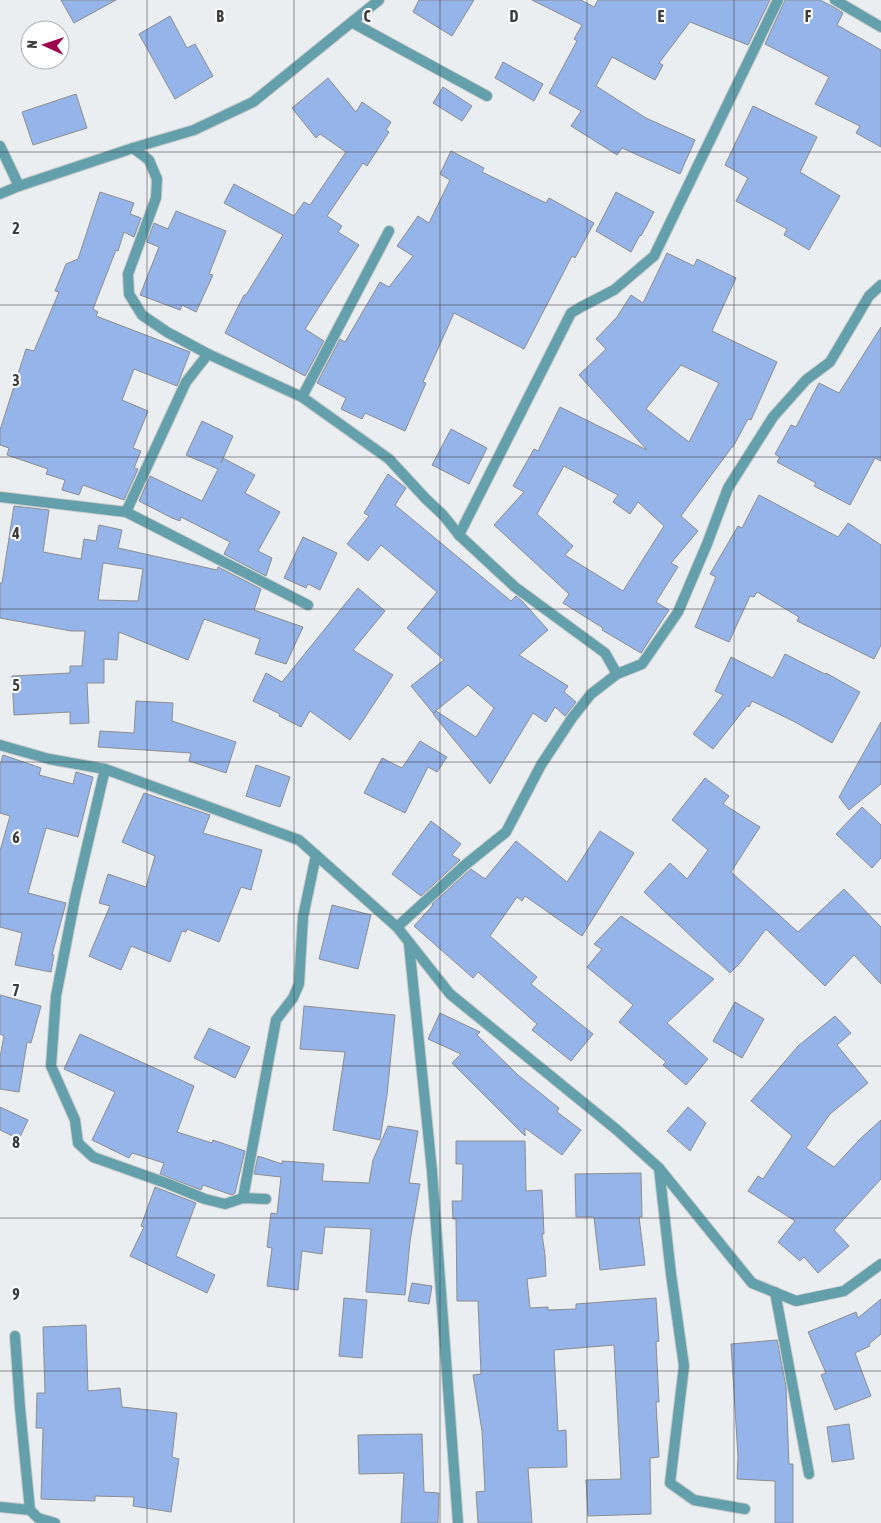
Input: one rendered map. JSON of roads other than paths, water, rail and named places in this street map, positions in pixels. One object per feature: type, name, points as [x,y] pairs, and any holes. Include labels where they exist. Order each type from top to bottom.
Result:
[{"type":"street","points":[[0,194],[133,148],[194,130],[253,102],[379,0]]},
{"type":"street","points":[[459,535],[571,313],[614,290],[654,256],[778,0]]},
{"type":"street","points":[[835,0],[881,27]]},
{"type":"street","points":[[353,22],[487,96]]},
{"type":"street","points":[[0,146],[19,186]]},
{"type":"street","points":[[133,148],[149,160],[157,179],[156,198],[128,274],[129,294],[142,315],[167,332],[208,354],[302,397],[389,459],[443,515],[459,535],[515,587],[604,653],[617,674]]},
{"type":"street","points":[[302,397],[389,231]]},
{"type":"street","points":[[397,927],[465,865],[506,832],[541,765],[572,718],[591,694],[617,674],[642,664],[678,612],[728,488],[774,417],[806,380],[830,362],[869,296],[881,284]]},
{"type":"street","points":[[126,512],[186,382],[208,354]]},
{"type":"street","points":[[0,497],[126,512],[308,604]]},
{"type":"street","points":[[0,745],[48,759],[105,769],[299,840],[397,927],[450,994],[609,1124],[659,1168],[752,1283],[796,1301],[844,1290],[881,1264]]},
{"type":"street","points":[[105,769],[75,898],[56,996],[51,1066],[75,1120],[78,1143],[93,1157],[205,1199],[226,1204],[243,1198],[266,1199]]},
{"type":"street","points":[[243,1198],[276,1020],[293,998],[299,984],[303,916],[316,855]]},
{"type":"street","points":[[409,943],[433,1181],[458,1523]]},
{"type":"street","points":[[659,1168],[684,1366],[670,1483],[694,1500],[745,1509]]},
{"type":"street","points":[[774,1292],[809,1474]]},
{"type":"street","points":[[15,1336],[30,1510]]},
{"type":"street","points":[[0,1507],[30,1510],[38,1518],[55,1523]]}]
